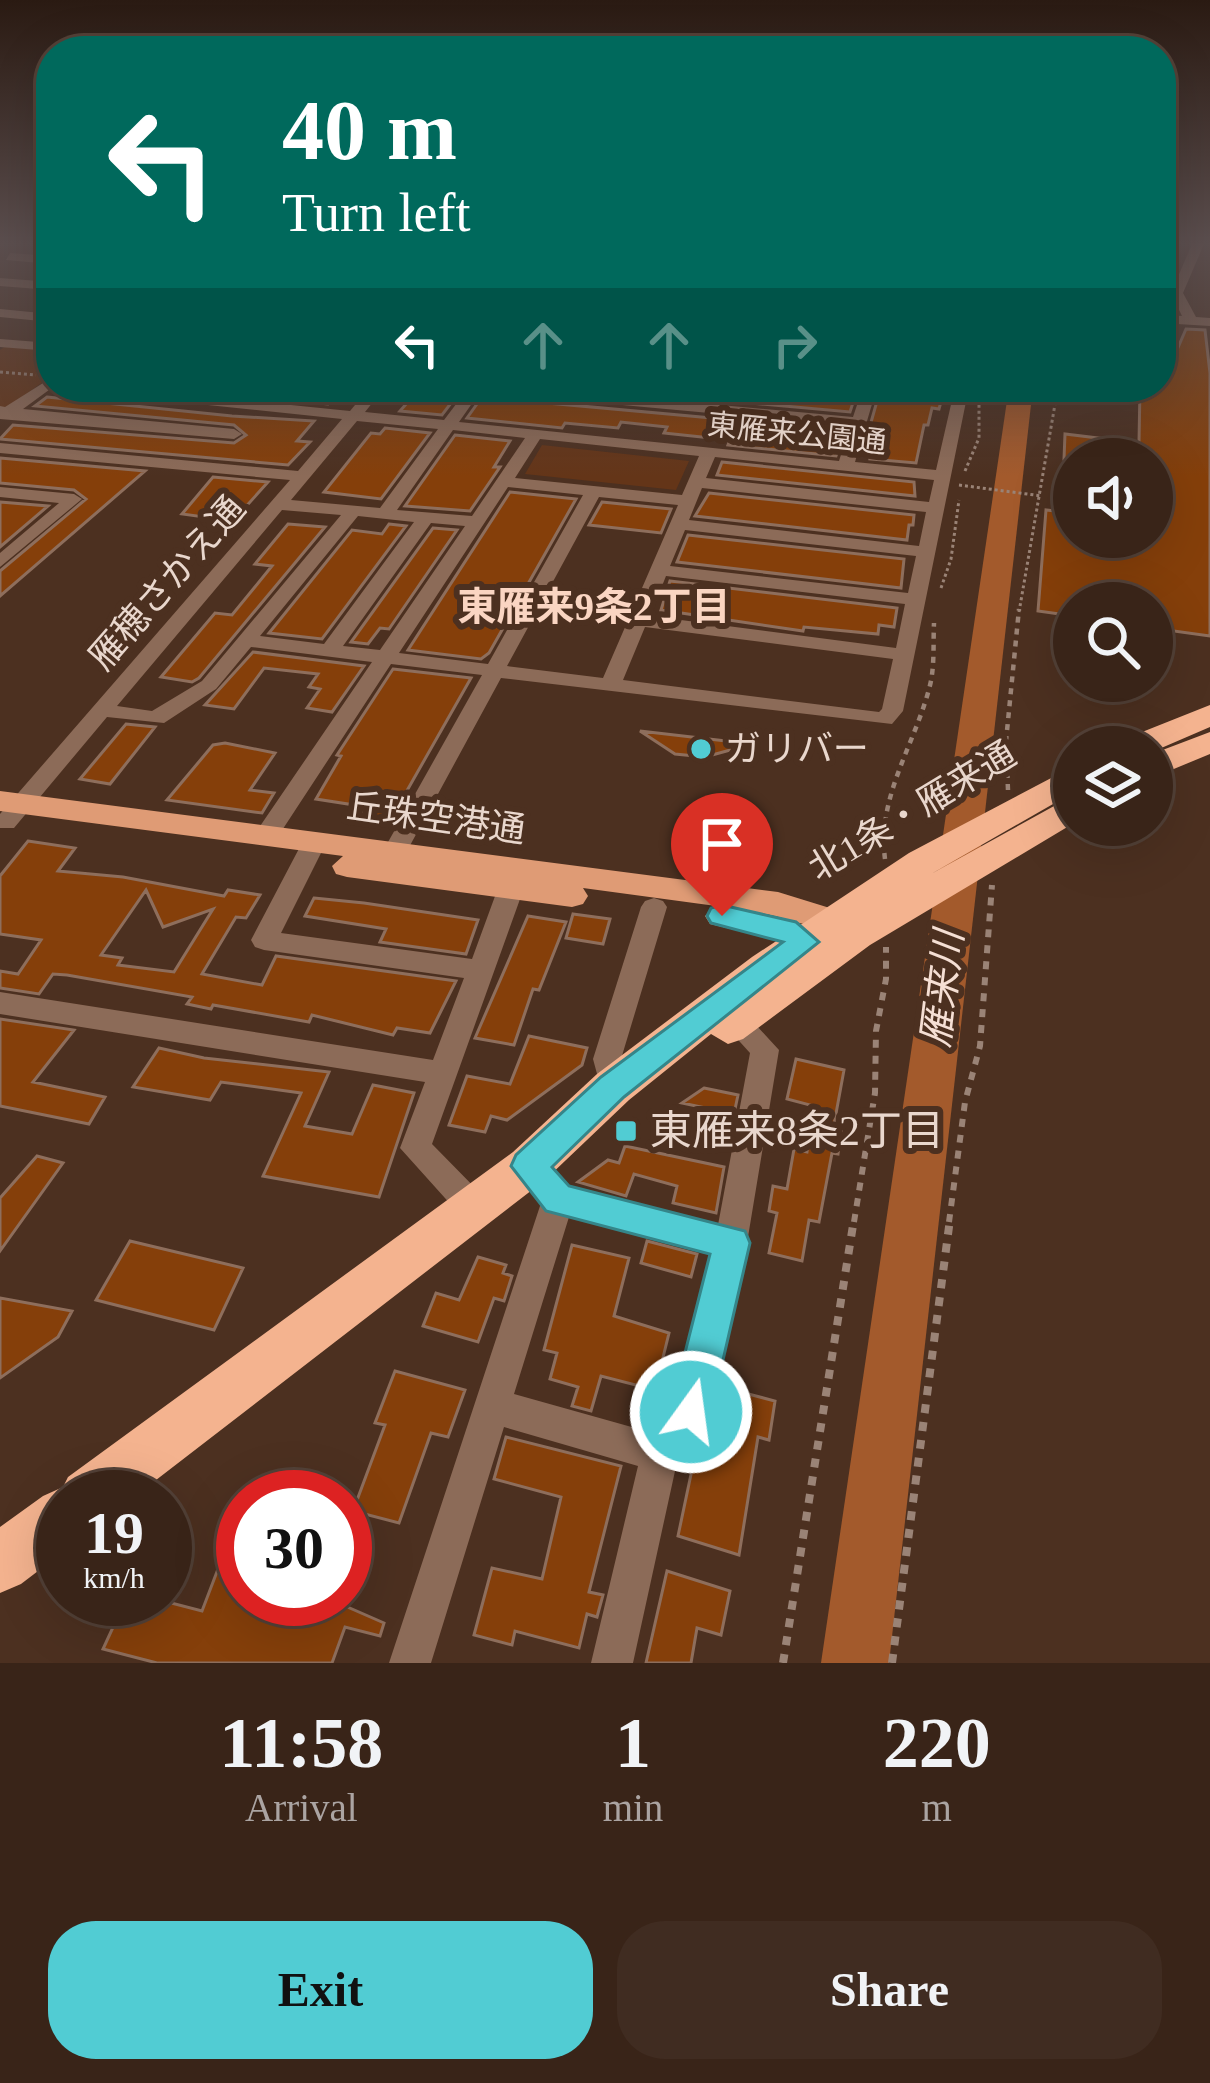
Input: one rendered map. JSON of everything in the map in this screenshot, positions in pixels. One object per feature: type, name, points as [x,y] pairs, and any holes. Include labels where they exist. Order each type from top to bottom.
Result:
[{"type":"highway","points":[[1173,731],[1210,715]]},
{"type":"highway","points":[[1173,758],[1210,742]]},
{"type":"highway","name":"北1条・雁来通","points":[[994,838],[1053,793]]},
{"type":"highway","name":"北1条・雁来通","points":[[124,1470],[473,1207],[543,1183],[592,1130],[841,940],[912,879],[1053,815]]},
{"type":"highway","name":"北1条・雁来通","points":[[543,1183],[613,1087],[841,940]]},
{"type":"highway","points":[[0,1564],[36,1537]]},
{"type":"main road","name":"丘珠空港通","points":[[7,812],[266,835],[310,851],[395,851],[655,907],[755,920],[841,940]]},
{"type":"main road","name":"丘珠空港通","points":[[7,812],[512,878],[778,904],[841,940]]},
{"type":"street","points":[[2,344],[36,346]]},
{"type":"street","points":[[3,413],[36,389]]},
{"type":"street","name":"東雁来公園通","points":[[222,402],[943,476]]},
{"type":"street","points":[[202,467],[266,402]]},
{"type":"street","name":"雁穂さかえ通","points":[[7,812],[365,402]]},
{"type":"street","points":[[385,514],[465,402]]},
{"type":"street","points":[[638,402],[857,422]]},
{"type":"street","points":[[846,464],[864,402]]},
{"type":"street","points":[[246,640],[884,718],[892,711],[959,402]]},
{"type":"street","points":[[639,445],[660,404]]},
{"type":"street","points":[[3,413],[234,434]]},
{"type":"street","points":[[266,835],[536,434]]},
{"type":"street","points":[[0,448],[302,476]]},
{"type":"street","points":[[611,684],[709,452]]},
{"type":"street","points":[[504,482],[688,501]]},
{"type":"street","points":[[696,482],[936,508]]},
{"type":"street","points":[[395,851],[594,491]]},
{"type":"street","points":[[0,492],[74,499],[0,562]]},
{"type":"street","points":[[278,504],[476,522]]},
{"type":"street","points":[[100,710],[156,718],[209,685],[353,511]]},
{"type":"street","points":[[330,650],[426,518]]},
{"type":"street","points":[[678,524],[927,552]]},
{"type":"street","points":[[658,570],[916,600]]},
{"type":"street","points":[[637,620],[905,655]]},
{"type":"street","points":[[310,851],[264,940],[480,970]]},
{"type":"street","points":[[473,1207],[415,1148],[512,878]]},
{"type":"street","points":[[613,1087],[607,1059],[655,907]]},
{"type":"street","points":[[0,1003],[442,1073]]},
{"type":"street","points":[[612,1663],[660,1454],[691,1412],[731,1243],[765,1050],[735,1021]]},
{"type":"street","points":[[410,1663],[490,1405],[543,1183],[731,1243]]},
{"type":"street","points":[[490,1405],[660,1454]]},
{"type":"path","points":[[1,373],[36,380]]},
{"type":"path","points":[[939,593],[951,559],[963,475],[982,427],[981,402]]},
{"type":"path","points":[[892,1663],[958,1145],[980,1046],[994,838],[1020,602],[1056,402]]},
{"type":"path","points":[[973,487],[1042,496]]},
{"type":"path","points":[[912,879],[886,863],[883,836],[907,731],[918,721],[930,687],[935,611]]},
{"type":"path","points":[[783,1663],[879,1088],[876,1027],[888,971],[841,940]]},
{"type":"shaded area","points":[[6,346],[36,349],[36,387],[7,408],[0,407],[0,350]]},
{"type":"shaded area","points":[[542,445],[689,461],[676,490],[525,474]]},
{"type":"building","points":[[1186,329],[1205,330],[1210,373],[1210,636],[1173,631],[1173,582],[1053,582],[1053,613],[1038,611],[1046,510],[1053,511],[1053,558],[1173,558],[1173,438],[1139,438],[1140,402],[1176,402],[1176,352]]},
{"type":"building","points":[[40,402],[96,402],[314,421],[297,441],[310,442],[288,465],[0,439],[13,425],[234,443],[246,435],[234,425],[35,406]]},
{"type":"building","points":[[408,402],[452,402],[442,415],[400,411]]},
{"type":"building","points":[[478,402],[537,402],[844,430],[836,456],[728,445],[730,440],[664,433],[667,427],[621,422],[618,428],[565,423],[562,428],[467,418]]},
{"type":"building","points":[[740,402],[853,402],[850,412]]},
{"type":"building","points":[[877,402],[941,402],[939,409],[932,408],[928,425],[924,425],[916,463],[870,459],[872,448],[864,447]]},
{"type":"building","points":[[385,428],[430,433],[381,499],[324,492],[371,433],[380,434]]},
{"type":"building","points":[[455,435],[510,441],[494,467],[500,467],[470,511],[405,506]]},
{"type":"building","points":[[0,458],[145,471],[0,596],[0,571],[86,499],[74,490],[0,483]]},
{"type":"building","points":[[722,462],[914,482],[915,496],[717,475]]},
{"type":"building","points":[[213,477],[268,482],[233,521],[182,514]]},
{"type":"building","points":[[510,492],[576,499],[489,653],[481,659],[408,650]]},
{"type":"building","points":[[709,493],[914,515],[913,525],[909,525],[907,540],[695,516]]},
{"type":"building","points":[[0,502],[48,506],[0,547]]},
{"type":"building","points":[[602,502],[671,509],[661,533],[589,525]]},
{"type":"building","points":[[288,524],[325,527],[199,678],[192,682],[161,677],[215,613],[232,615],[272,566],[255,564]]},
{"type":"building","points":[[389,524],[406,526],[322,639],[269,633],[352,530],[382,534]]},
{"type":"building","points":[[433,528],[457,530],[389,629],[380,628],[368,644],[351,642]]},
{"type":"building","points":[[688,535],[904,559],[901,588],[677,562]]},
{"type":"building","points":[[670,581],[897,608],[894,627],[879,625],[878,634],[804,627],[803,631],[661,610]]},
{"type":"building","points":[[253,652],[364,666],[332,712],[307,708],[320,689],[309,687],[318,674],[264,668],[234,709],[205,705]]},
{"type":"building","points":[[393,669],[471,678],[388,824],[360,819],[367,807],[316,799],[341,756],[337,755]]},
{"type":"building","points":[[126,724],[155,727],[110,784],[80,779]]},
{"type":"building","name":"ガリバー","points":[[640,731],[752,744],[705,757],[675,754]]},
{"type":"building","points":[[213,745],[275,753],[250,790],[274,793],[262,813],[167,800]]},
{"type":"building","points":[[28,841],[75,848],[58,871],[123,877],[224,896],[228,890],[260,895],[246,918],[236,917],[202,974],[262,985],[276,956],[456,981],[430,1033],[397,1028],[393,1035],[312,1015],[309,1022],[213,1005],[211,1009],[187,1004],[192,997],[67,975],[53,974],[39,994],[0,988],[0,971],[18,974],[41,940],[0,934],[0,876]],"holes":[[[146,890],[163,927],[213,909],[174,972],[118,965],[122,958],[101,955]]]},
{"type":"building","points":[[314,898],[478,920],[466,954],[380,942],[386,929],[305,916]]},
{"type":"building","points":[[573,914],[610,919],[603,944],[566,938]]},
{"type":"building","points":[[528,916],[566,922],[539,990],[533,989],[514,1045],[475,1038]]},
{"type":"building","points":[[0,1019],[74,1030],[33,1082],[105,1097],[89,1124],[0,1106]]},
{"type":"building","points":[[529,1036],[587,1048],[582,1065],[507,1120],[491,1116],[485,1132],[449,1125],[467,1076],[510,1084]]},
{"type":"building","points":[[159,1048],[204,1058],[329,1072],[305,1126],[352,1134],[373,1085],[414,1093],[379,1197],[263,1176],[301,1093],[221,1082],[210,1100],[133,1087]]},
{"type":"building","points":[[796,1059],[844,1070],[833,1130],[841,1131],[838,1154],[832,1153],[819,1222],[809,1220],[802,1261],[769,1253],[777,1213],[769,1211],[773,1186],[787,1189],[794,1149],[807,1152],[814,1106],[787,1099]]},
{"type":"building","points":[[704,1088],[738,1095],[734,1114],[682,1103]]},
{"type":"building","points":[[625,1146],[724,1167],[716,1213],[673,1203],[677,1186],[634,1174],[626,1196],[578,1182],[608,1160],[619,1163]]},
{"type":"building","points":[[37,1156],[63,1163],[0,1251],[0,1198]]},
{"type":"building","points":[[130,1241],[243,1268],[214,1330],[96,1300]]},
{"type":"building","points":[[647,1241],[697,1254],[691,1277],[641,1263]]},
{"type":"building","points":[[572,1245],[629,1258],[614,1316],[669,1333],[655,1390],[601,1376],[591,1411],[572,1406],[578,1387],[550,1379],[557,1353],[544,1350]]},
{"type":"building","points":[[478,1257],[506,1265],[503,1273],[512,1276],[504,1301],[494,1298],[478,1342],[423,1326],[436,1293],[459,1300]]},
{"type":"building","points":[[0,1298],[72,1311],[58,1337],[0,1378]]},
{"type":"building","points":[[395,1371],[465,1390],[448,1437],[431,1433],[399,1523],[372,1516],[372,1470],[368,1470],[385,1425],[375,1423]]},
{"type":"building","points":[[737,1391],[775,1401],[769,1440],[758,1437],[739,1555],[678,1536],[697,1446],[707,1449],[718,1394],[736,1398]]},
{"type":"building","points":[[506,1437],[621,1466],[589,1592],[603,1595],[597,1617],[587,1614],[579,1648],[515,1631],[512,1645],[474,1635],[492,1568],[542,1579],[561,1497],[494,1479]]},
{"type":"building","points":[[667,1571],[730,1591],[721,1635],[697,1628],[691,1663],[646,1663]]},
{"type":"building","points":[[216,1574],[216,1626],[372,1626],[372,1618],[384,1623],[380,1636],[345,1627],[332,1663],[157,1663],[103,1649],[114,1626],[192,1626],[192,1608],[202,1611]]},
{"type":"waterway","name":"雁来川","points":[[855,1663],[1019,402]]},
{"type":"place","name":"ガリバー","points":[[701,749]]},
{"type":"place","name":"東雁来8条2丁目","points":[[626,1131]]},
{"type":"district","name":"東雁来9条2丁目","points":[[594,606]]},
{"type":"route","points":[[691,1412],[731,1243],[558,1200],[529,1166],[613,1087],[804,942],[786,929],[722,916]]}]
